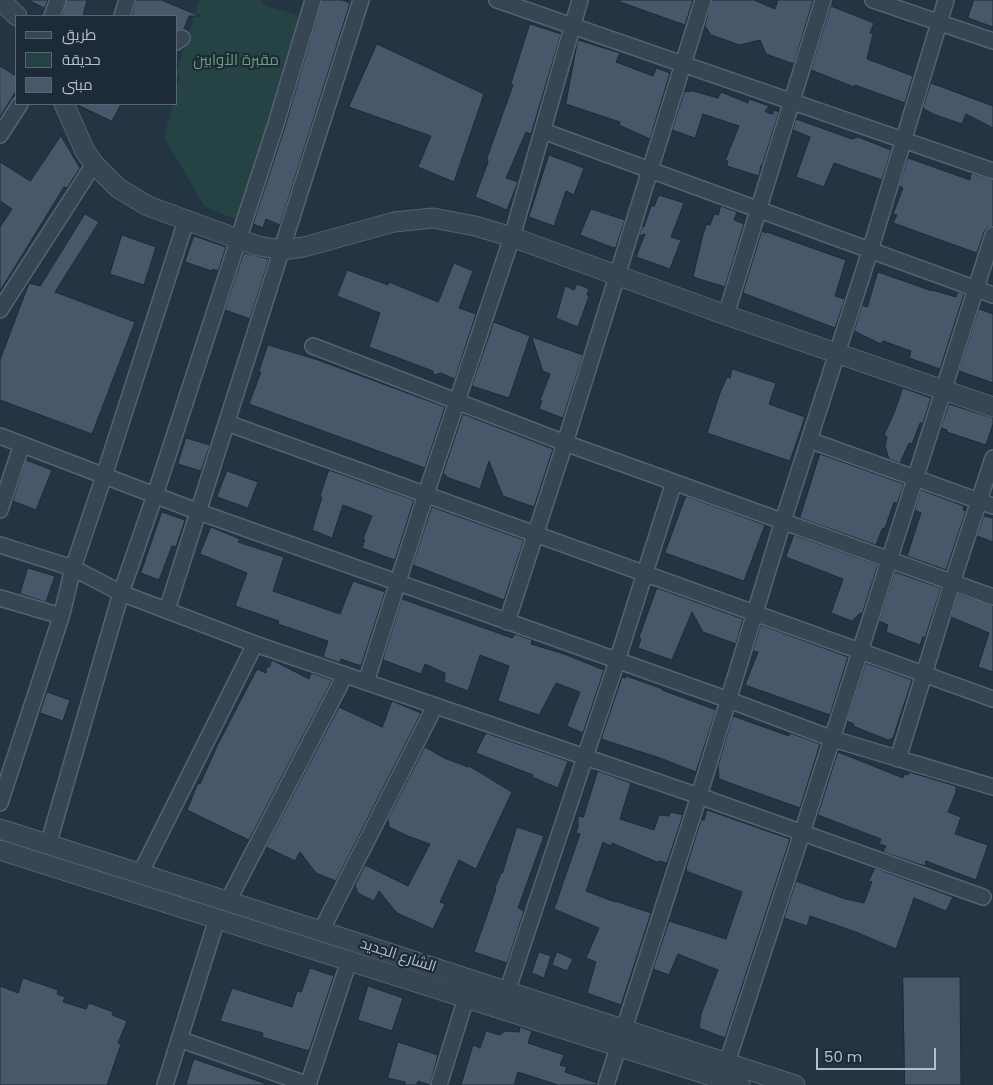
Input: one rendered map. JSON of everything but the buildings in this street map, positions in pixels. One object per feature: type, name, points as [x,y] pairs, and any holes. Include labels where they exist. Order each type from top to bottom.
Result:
[{"type":"street","points":[[0,0],[16,15]]},
{"type":"street","points":[[52,15],[58,0]]},
{"type":"street","points":[[122,15],[127,0]]},
{"type":"street","points":[[48,844],[120,593],[155,496],[276,124],[313,0]]},
{"type":"street","points":[[167,610],[361,0]]},
{"type":"street","points":[[497,0],[993,170]]},
{"type":"street","points":[[366,682],[426,494],[512,237],[580,0]]},
{"type":"street","points":[[507,622],[565,443],[702,0]]},
{"type":"street","points":[[726,314],[823,0]]},
{"type":"street","points":[[873,0],[993,41]]},
{"type":"street","points":[[606,1085],[729,700],[782,521],[870,251],[946,0]]},
{"type":"street","points":[[0,134],[19,105]]},
{"type":"street","points":[[64,105],[85,151],[94,164],[118,188],[148,206],[258,246],[282,250],[304,247],[394,222],[434,218],[475,226],[512,237],[993,408]]},
{"type":"street","points":[[543,131],[993,295]]},
{"type":"street","points":[[0,310],[94,164]]},
{"type":"street","points":[[0,803],[61,616],[73,568],[186,221]]},
{"type":"street","points":[[723,1076],[833,739],[993,236]]},
{"type":"street","points":[[313,346],[565,443],[993,597]]},
{"type":"street","points":[[227,423],[993,699]]},
{"type":"street","points":[[0,436],[155,496],[729,700],[833,739],[993,787]]},
{"type":"street","points":[[809,440],[986,504]]},
{"type":"street","points":[[0,510],[22,444]]},
{"type":"street","points":[[898,759],[952,583],[986,504],[993,458]]},
{"type":"street","points":[[507,992],[617,661],[674,482]]},
{"type":"street","points":[[0,546],[73,568],[120,593],[255,644],[699,796],[983,897]]},
{"type":"street","points":[[0,598],[61,616]]},
{"type":"street","points":[[140,874],[255,644]]},
{"type":"street","points":[[228,902],[345,674]]},
{"type":"street","points":[[321,931],[435,706]]},
{"type":"street","name":"الشارع الجديد","points":[[0,829],[507,992],[723,1076],[740,1085]]},
{"type":"street","name":"الشارع الجديد","points":[[0,850],[466,998],[622,1038]]},
{"type":"street","points":[[165,1085],[217,919]]},
{"type":"street","points":[[179,1039],[309,1085],[349,961]]},
{"type":"street","points":[[439,1085],[466,998]]},
{"type":"street","name":"الشارع الجديد","points":[[723,1076],[795,1085]]},
{"type":"green space","name":"مقبرة الأوابين","points":[[199,0],[262,0],[263,5],[304,17],[240,222],[204,206],[164,137],[173,105],[178,105],[178,83],[180,77],[178,76],[178,68]]}]
